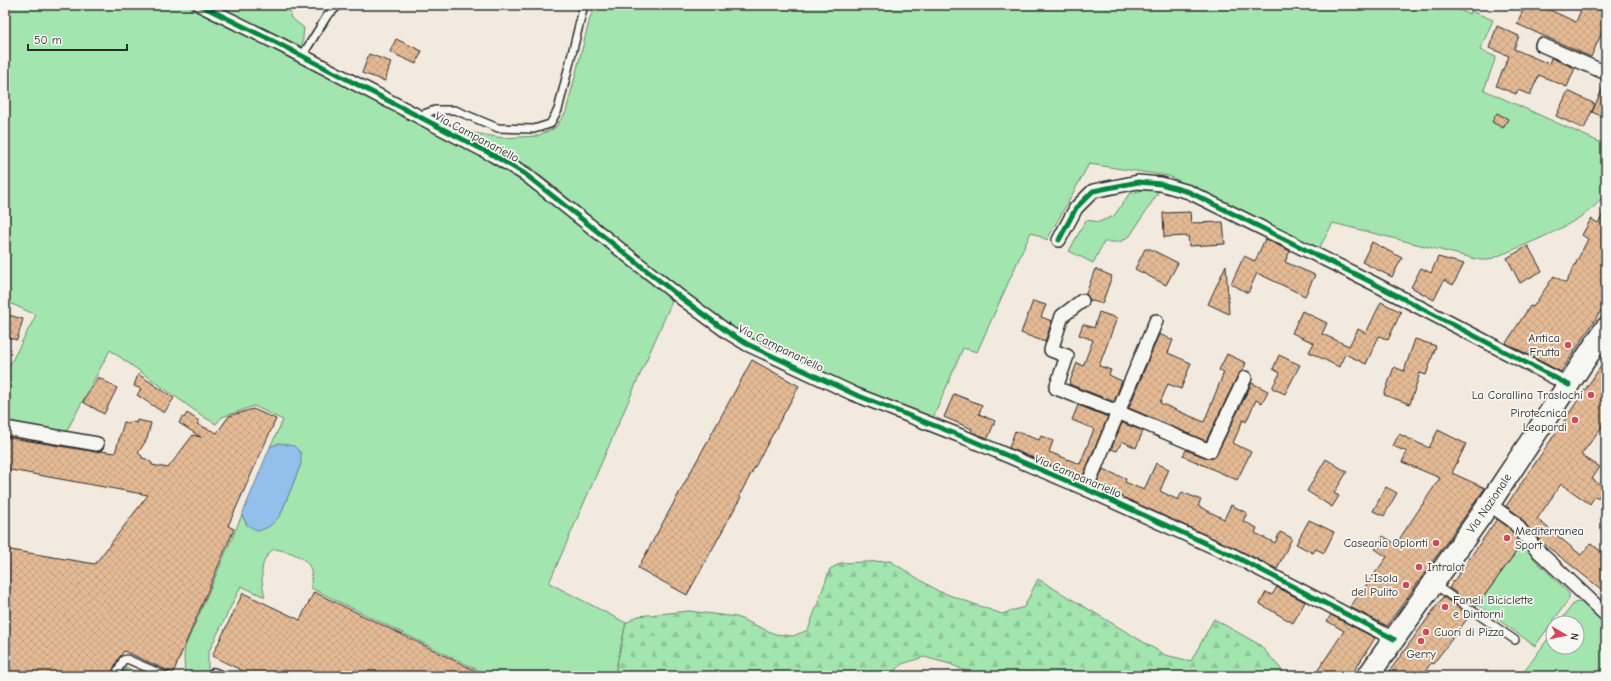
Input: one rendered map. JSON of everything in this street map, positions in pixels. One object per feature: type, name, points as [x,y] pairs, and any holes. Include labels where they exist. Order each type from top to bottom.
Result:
[{"type":"main road","name":"Via Nazionale","points":[[1368,676],[1489,504],[1606,328]]},
{"type":"street","name":"Via Campanariello","points":[[200,5],[418,116],[525,174],[674,293],[729,333],[747,344],[854,394],[966,438],[1086,489],[1236,557],[1394,639]]},
{"type":"street","points":[[1542,45],[1606,73]]},
{"type":"street","points":[[1059,240],[1076,208],[1093,191],[1138,182],[1161,184],[1189,192],[1373,283],[1569,385]]},
{"type":"street","points":[[1082,301],[1062,316],[1051,350],[1067,356],[1056,388],[1118,412],[1210,452],[1246,378]]},
{"type":"street","points":[[1086,489],[1156,321]]},
{"type":"street","points":[[5,428],[97,444]]},
{"type":"street","points":[[1489,504],[1513,521],[1536,549],[1606,615]]},
{"type":"lane","points":[[302,56],[327,16],[339,5]]},
{"type":"lane","points":[[418,116],[435,110],[455,110],[498,128],[534,129],[550,124],[558,110],[584,5]]},
{"type":"lane","points":[[1433,584],[1515,640]]},
{"type":"lane","points":[[115,676],[123,660],[128,659],[166,676]]},
{"type":"lane","points":[[214,672],[224,676]]},
{"type":"green space","points":[[5,5],[188,5],[433,129],[515,175],[552,201],[673,299],[549,583],[626,623],[616,669],[618,676],[490,676],[311,588],[311,571],[306,562],[296,555],[274,549],[264,560],[262,570],[262,582],[265,597],[241,586],[208,653],[208,676],[185,676],[185,647],[242,515],[247,525],[270,526],[280,516],[301,464],[279,443],[270,447],[283,420],[254,406],[222,417],[216,424],[110,350],[65,434],[5,425],[5,374],[36,315],[5,301]]},
{"type":"green space","points":[[213,5],[292,5],[290,17],[304,28],[302,47]]},
{"type":"green space","points":[[595,5],[1448,5],[1469,14],[1471,11],[1493,20],[1480,50],[1496,57],[1484,90],[1606,145],[1607,187],[1599,202],[1587,212],[1554,232],[1488,260],[1480,260],[1333,223],[1318,250],[1169,176],[1089,164],[1047,240],[1031,232],[977,352],[963,348],[932,421],[875,397],[752,341],[692,300],[530,167],[462,131],[503,138],[537,136],[555,128],[566,112],[590,18]]},
{"type":"green space","points":[[1148,188],[1161,188],[1130,236],[1120,242],[1104,242],[1093,263],[1069,251],[1086,220],[1099,222],[1114,216],[1129,194]]},
{"type":"green space","points":[[1523,542],[1534,559],[1569,593],[1569,599],[1557,615],[1545,615],[1545,632],[1535,646],[1478,605]]},
{"type":"green space","points":[[890,561],[938,591],[1002,614],[1024,607],[1038,579],[1165,655],[1191,661],[1214,619],[1260,645],[1287,676],[969,676],[968,672],[950,664],[924,657],[902,664],[888,676],[618,676],[616,669],[626,623],[638,616],[689,611],[737,617],[775,634],[793,636],[808,630],[830,569],[841,563]]},
{"type":"green space","points":[[1581,602],[1606,622],[1606,676],[1521,676],[1545,643],[1545,655],[1585,655],[1585,615],[1565,615],[1574,603]]},
{"type":"green space","points":[[126,667],[144,676],[121,676]]},
{"type":"water","points":[[279,443],[294,446],[301,453],[301,464],[280,516],[270,526],[259,531],[247,525],[242,515],[270,447]]},
{"type":"building","points":[[1525,5],[1539,5],[1576,22],[1583,5],[1606,5],[1606,23],[1591,57],[1517,24]]},
{"type":"building","points":[[1497,26],[1519,36],[1514,49],[1549,64],[1551,58],[1575,68],[1567,87],[1539,75],[1530,95],[1518,90],[1516,94],[1496,86],[1509,56],[1489,48]]},
{"type":"building","points":[[396,39],[422,51],[416,64],[390,52]]},
{"type":"building","points":[[369,54],[391,62],[385,81],[362,73]]},
{"type":"building","points":[[1606,81],[1606,118],[1592,112]]},
{"type":"building","points":[[1568,91],[1595,104],[1584,129],[1556,116]]},
{"type":"building","points":[[1497,113],[1508,119],[1503,128],[1492,122]]},
{"type":"building","points":[[1606,210],[1606,303],[1561,372],[1506,343],[1530,306],[1533,307],[1554,276],[1566,283],[1588,239],[1582,235],[1591,219],[1598,223]]},
{"type":"building","points":[[1190,212],[1191,223],[1223,222],[1225,244],[1189,246],[1188,236],[1164,237],[1163,213]]},
{"type":"building","points":[[1265,239],[1290,251],[1285,262],[1315,275],[1305,296],[1257,273],[1248,293],[1231,284],[1244,256],[1255,261]]},
{"type":"building","points":[[1372,242],[1402,258],[1392,277],[1362,262]]},
{"type":"building","points":[[1528,246],[1542,271],[1520,283],[1507,258]]},
{"type":"building","points":[[1145,249],[1150,249],[1178,263],[1166,285],[1135,269]]},
{"type":"building","points":[[1438,257],[1464,264],[1453,285],[1444,280],[1434,300],[1411,287],[1421,268],[1431,273]]},
{"type":"building","points":[[1226,265],[1229,314],[1208,304]]},
{"type":"building","points":[[1095,269],[1112,276],[1102,304],[1090,300],[1086,294]]},
{"type":"building","points":[[1033,301],[1046,305],[1041,317],[1052,321],[1045,342],[1021,333]]},
{"type":"building","points":[[1381,302],[1401,312],[1388,340],[1379,336],[1366,364],[1345,354],[1339,367],[1309,352],[1314,343],[1292,333],[1302,311],[1327,323],[1322,334],[1349,346],[1358,329],[1366,333]]},
{"type":"building","points":[[1099,312],[1117,318],[1099,366],[1111,370],[1109,375],[1122,381],[1114,402],[1069,384],[1077,363],[1083,366],[1093,340],[1079,335],[1083,324],[1094,328]]},
{"type":"building","points":[[5,314],[23,319],[17,340],[5,337]]},
{"type":"building","points":[[1159,334],[1173,340],[1168,353],[1191,363],[1181,389],[1168,384],[1160,403],[1204,422],[1224,372],[1219,370],[1227,354],[1246,363],[1243,370],[1238,375],[1206,441],[1129,408]]},
{"type":"building","points":[[1415,339],[1436,346],[1426,375],[1420,373],[1410,404],[1384,395],[1394,367],[1404,371]]},
{"type":"building","points":[[1279,355],[1300,365],[1285,394],[1272,388],[1280,373],[1273,369]]},
{"type":"building","points":[[1606,359],[1606,421],[1581,455],[1600,467],[1592,479],[1605,488],[1598,498],[1595,496],[1590,504],[1561,484],[1537,519],[1581,555],[1591,543],[1606,556],[1606,593],[1538,539],[1519,516],[1506,506]]},
{"type":"building","points":[[752,360],[799,386],[739,496],[741,497],[687,595],[638,568]]},
{"type":"building","points":[[138,374],[174,398],[164,413],[137,395],[141,389],[134,386]]},
{"type":"building","points":[[98,377],[117,388],[104,414],[83,402]]},
{"type":"building","points":[[1252,383],[1268,391],[1262,403],[1256,400],[1246,422],[1243,420],[1233,443],[1251,452],[1237,480],[1183,456],[1186,450],[1207,458],[1215,457]]},
{"type":"building","points":[[954,394],[982,405],[979,414],[995,421],[988,438],[971,432],[972,429],[944,417]]},
{"type":"building","points":[[1078,405],[1108,417],[1082,478],[1009,448],[1015,431],[1039,440],[1041,436],[1053,441],[1049,452],[1080,464],[1094,429],[1072,420]]},
{"type":"building","points":[[253,409],[276,419],[228,526],[234,529],[173,673],[124,651],[110,676],[5,676],[5,549],[95,564],[148,495],[5,469],[5,437],[96,452],[101,451],[115,453],[124,422],[129,424],[130,421],[136,423],[137,420],[151,423],[147,439],[138,453],[142,456],[142,458],[152,463],[152,465],[168,468],[193,435],[201,437],[179,423],[182,417],[184,418],[187,413],[199,421],[197,424],[217,433],[229,416]]},
{"type":"building","points":[[1122,423],[1143,431],[1136,448],[1122,441],[1117,451],[1111,449]]},
{"type":"building","points":[[1438,430],[1466,444],[1452,473],[1485,488],[1387,626],[1350,607],[1387,557],[1375,549],[1383,536],[1396,544],[1440,478],[1402,462],[1407,452],[1393,446],[1399,434],[1429,448]]},
{"type":"building","points":[[1326,459],[1347,472],[1334,493],[1339,496],[1332,507],[1307,491]]},
{"type":"building","points":[[1156,463],[1169,469],[1160,491],[1178,500],[1182,492],[1201,500],[1198,506],[1224,519],[1231,505],[1247,513],[1243,521],[1257,528],[1255,533],[1275,543],[1280,532],[1292,538],[1277,569],[1239,550],[1096,485],[1103,469],[1126,479],[1125,482],[1144,490]]},
{"type":"building","points":[[1386,487],[1397,493],[1384,516],[1373,511]]},
{"type":"building","points":[[1497,519],[1508,527],[1522,544],[1476,607],[1449,588]]},
{"type":"building","points":[[1309,520],[1334,532],[1324,553],[1316,549],[1313,553],[1296,544]]},
{"type":"building","points":[[1277,587],[1305,602],[1293,623],[1260,604],[1266,592],[1272,595]]},
{"type":"building","points":[[314,592],[486,676],[253,676],[212,656],[243,593],[300,620]]},
{"type":"building","points":[[1443,597],[1470,615],[1433,664],[1431,663],[1422,676],[1386,676]]},
{"type":"building","points":[[1331,615],[1375,638],[1351,676],[1314,676],[1344,631],[1327,621]]},
{"type":"cycle path","points":[[200,5],[281,45],[493,155],[525,174],[680,297],[729,333],[747,344],[854,394],[966,438],[1086,489],[1236,557],[1394,639]]},
{"type":"cycle path","points":[[1059,240],[1076,208],[1093,191],[1138,182],[1161,184],[1189,192],[1373,283],[1569,385]]},
{"type":"place","name":"Antica Frutta","points":[[1568,345]]},
{"type":"place","name":"La Corallina Traslochi","points":[[1591,395]]},
{"type":"place","name":"Pirotecnica Leopardi","points":[[1575,420]]},
{"type":"place","name":"Mediterranea Sport","points":[[1507,538]]},
{"type":"place","name":"Casearia Oplonti","points":[[1436,543]]},
{"type":"place","name":"Intralot","points":[[1419,567]]},
{"type":"place","name":"L'Isola del Pulito","points":[[1406,585]]},
{"type":"place","name":"Faneli Biciclette e Dintorni","points":[[1445,607]]},
{"type":"place","name":"Cuori di Pizza","points":[[1426,632]]},
{"type":"place","name":"Gerry","points":[[1421,641]]}]
